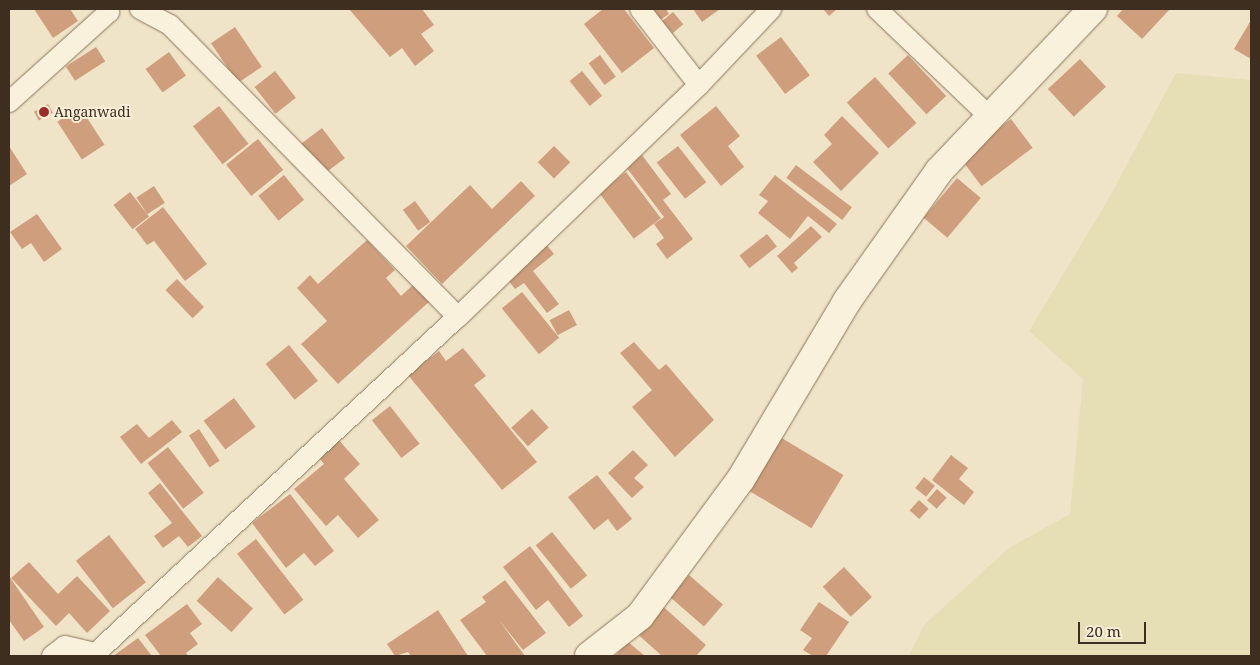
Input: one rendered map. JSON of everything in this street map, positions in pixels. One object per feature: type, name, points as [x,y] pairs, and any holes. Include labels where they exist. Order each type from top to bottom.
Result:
[{"type":"street","points":[[9,102],[108,10],[139,9],[170,25],[458,317]]},
{"type":"street","points":[[640,9],[700,85]]},
{"type":"street","points":[[52,656],[65,646],[96,654],[458,317],[700,85],[771,9]]},
{"type":"street","points":[[878,9],[990,117]]},
{"type":"street","points":[[589,656],[640,616],[741,479],[847,301],[939,171],[1094,9]]},
{"type":"shaded area","points":[[1176,73],[1251,80],[1251,656],[909,656],[924,625],[1009,548],[1070,514],[1083,379],[1029,331],[1109,198]]},
{"type":"building","points":[[34,9],[70,9],[78,21],[53,38]]},
{"type":"building","points":[[349,9],[422,9],[434,25],[421,34],[434,51],[415,66],[402,48],[390,57]]},
{"type":"building","points":[[603,9],[624,9],[654,48],[622,73],[584,24]]},
{"type":"building","points":[[647,9],[666,9],[669,14],[657,22]]},
{"type":"building","points":[[693,9],[720,9],[702,22]]},
{"type":"building","points":[[823,9],[837,9],[829,16]]},
{"type":"building","points":[[1123,9],[1170,9],[1142,39],[1117,16]]},
{"type":"building","points":[[673,12],[683,24],[673,33],[662,21]]},
{"type":"building","points":[[1251,20],[1251,59],[1234,49]]},
{"type":"building","points":[[235,27],[262,67],[238,83],[211,43]]},
{"type":"building","points":[[781,37],[810,75],[785,94],[756,56]]},
{"type":"building","points":[[96,47],[105,61],[75,81],[66,67]]},
{"type":"building","points":[[169,52],[186,75],[163,93],[146,69]]},
{"type":"building","points":[[600,55],[616,77],[605,85],[589,63]]},
{"type":"building","points":[[908,55],[946,96],[926,114],[888,73]]},
{"type":"building","points":[[1080,59],[1106,87],[1074,117],[1048,89]]},
{"type":"building","points":[[275,71],[296,98],[275,114],[255,87]]},
{"type":"building","points":[[582,71],[602,96],[590,106],[570,81]]},
{"type":"building","points":[[875,77],[916,123],[888,149],[847,102]]},
{"type":"building","name":"Anganwadi","points":[[48,104],[53,113],[39,121],[34,112]]},
{"type":"building","points":[[219,106],[249,144],[223,164],[193,126]]},
{"type":"building","points":[[716,106],[740,136],[728,146],[744,167],[721,186],[680,135]]},
{"type":"building","points":[[80,107],[105,145],[82,159],[57,122]]},
{"type":"building","points":[[842,116],[879,153],[841,191],[813,162],[832,144],[824,135]]},
{"type":"building","points":[[1011,119],[1033,148],[982,186],[960,158]]},
{"type":"building","points":[[322,128],[345,158],[322,176],[299,145]]},
{"type":"building","points":[[258,139],[283,170],[251,196],[226,165]]},
{"type":"building","points":[[9,146],[27,174],[9,186]]},
{"type":"building","points":[[554,146],[570,162],[554,179],[538,162]]},
{"type":"building","points":[[678,146],[706,182],[685,199],[657,163]]},
{"type":"building","points":[[642,155],[671,194],[663,200],[693,239],[667,259],[656,244],[664,238],[654,224],[664,217],[626,167]]},
{"type":"building","points":[[796,165],[852,207],[842,220],[786,178]]},
{"type":"building","points":[[626,172],[661,218],[634,239],[599,192]]},
{"type":"building","points":[[284,175],[304,200],[278,221],[258,196]]},
{"type":"building","points":[[775,175],[837,224],[829,233],[808,216],[790,239],[758,213],[768,201],[759,195]]},
{"type":"building","points":[[957,178],[981,198],[947,238],[924,218]]},
{"type":"building","points":[[521,181],[535,196],[442,284],[406,246],[470,185],[492,209]]},
{"type":"building","points":[[154,186],[165,203],[147,214],[136,197]]},
{"type":"building","points":[[130,192],[149,216],[133,229],[113,205]]},
{"type":"building","points":[[415,201],[430,222],[418,231],[403,210]]},
{"type":"building","points":[[163,207],[207,264],[185,281],[154,241],[147,245],[135,229]]},
{"type":"building","points":[[37,214],[62,249],[44,262],[31,243],[22,249],[10,232]]},
{"type":"building","points":[[811,226],[822,237],[794,263],[798,268],[792,273],[777,256]]},
{"type":"building","points":[[767,234],[777,247],[749,268],[739,256]]},
{"type":"building","points":[[367,240],[395,270],[386,278],[401,296],[414,284],[430,301],[338,384],[301,344],[327,321],[297,288],[310,275],[318,284]]},
{"type":"building","points":[[546,244],[554,254],[533,271],[559,304],[547,313],[524,283],[515,289],[504,275]]},
{"type":"building","points":[[177,279],[204,307],[193,318],[165,290]]},
{"type":"building","points":[[522,292],[559,338],[539,354],[502,308]]},
{"type":"building","points":[[569,310],[577,325],[558,335],[550,320]]},
{"type":"building","points":[[634,342],[659,370],[666,364],[714,420],[675,457],[632,407],[652,390],[620,353]]},
{"type":"building","points":[[289,345],[318,381],[295,400],[266,364]]},
{"type":"building","points":[[463,348],[486,376],[474,385],[537,462],[502,490],[408,375],[439,351],[446,361]]},
{"type":"building","points":[[234,398],[256,427],[225,450],[204,421]]},
{"type":"building","points":[[390,406],[420,444],[401,458],[372,420]]},
{"type":"building","points":[[532,409],[549,428],[528,446],[511,428]]},
{"type":"building","points":[[172,420],[182,432],[141,464],[120,437],[137,424],[149,438]]},
{"type":"building","points":[[199,429],[220,461],[210,467],[189,436]]},
{"type":"building","points":[[780,437],[843,475],[811,528],[748,490]]},
{"type":"building","points":[[337,438],[360,464],[344,479],[379,520],[358,538],[338,515],[326,526],[294,489],[324,464],[317,455]]},
{"type":"building","points":[[168,447],[204,493],[183,509],[148,463]]},
{"type":"building","points":[[633,450],[648,465],[634,478],[644,487],[632,498],[608,473]]},
{"type":"building","points":[[951,455],[968,468],[959,479],[974,492],[964,505],[932,480]]},
{"type":"building","points":[[597,475],[632,519],[617,531],[608,519],[594,530],[568,497]]},
{"type":"building","points":[[924,477],[935,486],[926,497],[915,488]]},
{"type":"building","points":[[160,483],[202,536],[188,547],[179,536],[163,548],[154,536],[172,523],[148,493]]},
{"type":"building","points":[[937,489],[947,498],[937,509],[927,500]]},
{"type":"building","points":[[290,494],[334,551],[315,566],[304,553],[286,568],[252,523]]},
{"type":"building","points":[[919,500],[929,509],[919,519],[910,510]]},
{"type":"building","points":[[552,532],[587,576],[571,589],[536,545]]},
{"type":"building","points":[[109,535],[146,582],[113,608],[76,561]]},
{"type":"building","points":[[256,539],[303,600],[284,614],[237,554]]},
{"type":"building","points":[[530,546],[583,616],[569,627],[548,600],[536,610],[503,567]]},
{"type":"building","points":[[29,562],[58,594],[77,576],[110,611],[87,633],[69,613],[56,626],[11,578]]},
{"type":"building","points":[[844,567],[872,597],[851,617],[823,587]]},
{"type":"building","points":[[689,575],[723,605],[704,626],[670,597]]},
{"type":"building","points":[[9,576],[44,627],[24,641],[9,620]]},
{"type":"building","points":[[218,577],[253,608],[232,632],[197,601]]},
{"type":"building","points":[[505,580],[546,633],[523,650],[499,620],[525,656],[487,656],[460,620],[486,602],[482,597]]},
{"type":"building","points":[[658,602],[706,645],[696,656],[662,656],[633,630]]},
{"type":"building","points":[[819,602],[849,622],[826,656],[813,656],[803,650],[812,638],[800,630]]},
{"type":"building","points":[[187,604],[202,624],[190,633],[198,644],[186,653],[188,656],[161,656],[145,635]]},
{"type":"building","points":[[438,610],[468,656],[411,656],[408,652],[395,656],[387,644]]},
{"type":"building","points":[[138,638],[152,656],[113,656]]},
{"type":"building","points":[[628,642],[645,656],[615,656]]},
{"type":"place","name":"Anganwadi","points":[[44,112]]}]
